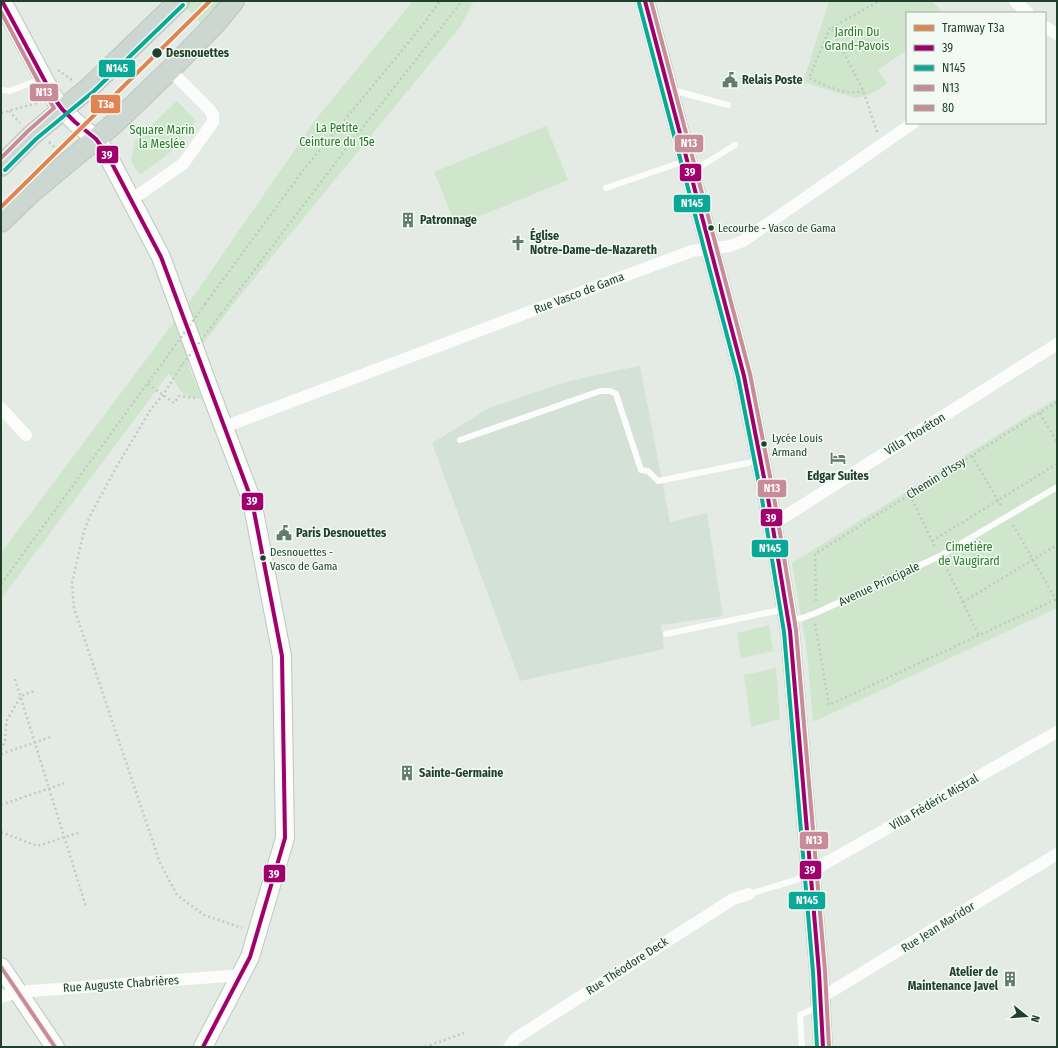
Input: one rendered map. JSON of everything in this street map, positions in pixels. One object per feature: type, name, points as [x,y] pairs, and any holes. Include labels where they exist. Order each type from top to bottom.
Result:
[{"type":"main road","points":[[2,1],[50,73],[62,109],[96,139],[108,156],[161,257],[252,500],[282,656],[285,838],[250,957],[203,1047]]},
{"type":"main road","points":[[1,166],[31,129],[62,109],[85,91],[179,1]]},
{"type":"main road","points":[[1,222],[31,193],[115,123],[170,70],[234,1]]},
{"type":"main road","points":[[645,1],[744,376],[793,616],[810,872],[819,972],[823,1047]]},
{"type":"main road","points":[[1,966],[9,994],[55,1047]]},
{"type":"street","points":[[1016,1],[1027,12]]},
{"type":"street","points":[[131,200],[183,164],[213,122],[213,116],[209,109],[170,70]]},
{"type":"street","name":"Rue Vasco de Gama","points":[[224,427],[692,251],[730,246],[743,241],[912,124]]},
{"type":"street","name":"Villa Thoréton","points":[[773,524],[1057,344]]},
{"type":"street","points":[[1,408],[26,435]]},
{"type":"street","name":"Villa Frédéric Mistral","points":[[810,872],[1057,732]]},
{"type":"street","name":"Rue Jean Maridor","points":[[820,1002],[1057,854]]},
{"type":"street","name":"Rue Théodore Deck","points":[[509,1047],[516,1038],[733,898],[750,894]]},
{"type":"street","name":"Rue Auguste Chabrières","points":[[9,994],[241,975]]},
{"type":"lane","points":[[1,90],[10,91],[50,73]]},
{"type":"lane","points":[[668,89],[728,106]]},
{"type":"lane","points":[[606,188],[688,167],[735,144]]},
{"type":"lane","points":[[460,440],[600,391],[610,391],[616,394],[642,470],[648,471],[658,481],[761,460]]},
{"type":"lane","name":"Avenue Principale","points":[[666,634],[816,613],[940,556],[1057,487]]},
{"type":"lane","points":[[750,894],[796,880],[810,872]]},
{"type":"lane","points":[[802,1047],[800,1015],[820,1002]]},
{"type":"path","points":[[1,584],[305,168],[422,26],[440,1]]},
{"type":"path","points":[[257,933],[204,915],[177,895],[160,863],[74,608],[72,583],[84,530],[88,519],[120,460],[151,409],[163,395],[183,364],[349,145],[462,1]]},
{"type":"path","points":[[864,90],[860,92],[841,91],[809,78],[831,28],[879,1]]},
{"type":"path","points":[[831,28],[864,90],[875,128],[882,144]]},
{"type":"path","points":[[50,73],[85,91],[115,123]]},
{"type":"path","points":[[1,113],[37,102]]},
{"type":"path","points":[[8,111],[68,162]]},
{"type":"path","points":[[148,384],[174,403],[179,396],[195,398],[200,396]]},
{"type":"path","name":"Chemin d'Issy","points":[[816,613],[815,554],[1057,402]]},
{"type":"path","points":[[1040,413],[1057,442]]},
{"type":"path","points":[[816,613],[815,626],[829,704],[1057,600],[972,456]]},
{"type":"path","points":[[932,541],[1057,464]]},
{"type":"path","points":[[963,602],[1057,545]]},
{"type":"path","points":[[15,679],[86,907]]},
{"type":"path","points":[[1,750],[5,741],[7,720],[21,696],[34,691]]},
{"type":"path","points":[[1,754],[51,737]]},
{"type":"path","points":[[1,805],[65,783]]},
{"type":"path","points":[[1,832],[37,846],[80,832]]},
{"type":"path","points":[[425,1047],[464,1033]]},
{"type":"shaded area","points":[[640,366],[670,522],[707,513],[723,616],[661,625],[664,649],[520,681],[432,443],[489,408],[566,382]]},
{"type":"green space","points":[[188,1],[224,1],[204,26],[183,5]]},
{"type":"green space","name":"La Petite Ceinture du 15e","points":[[413,1],[474,1],[460,27],[234,303],[188,364],[202,400],[183,394],[169,373],[1,599],[1,553],[198,290],[316,119]]},
{"type":"green space","name":"Jardin Du Grand-Pavois","points":[[829,1],[932,1],[942,12],[906,12],[906,51],[878,70],[887,83],[872,94],[854,98],[803,82]]},
{"type":"green space","name":"Square Marin la Meslée","points":[[177,101],[195,122],[166,156],[141,174],[138,173],[131,161],[135,141]]},
{"type":"green space","points":[[546,126],[568,180],[456,226],[434,172]]},
{"type":"green space","name":"Cimetière de Vaugirard","points":[[1057,398],[1057,608],[813,722],[807,652],[792,563]]},
{"type":"green space","points":[[769,625],[773,651],[741,658],[737,633]]},
{"type":"green space","points":[[776,668],[780,719],[751,727],[744,675]]},
{"type":"tram line","name":"T3a","points":[[1,207],[210,1]]},
{"type":"transit line","name":"39","points":[[2,1],[54,98],[62,109],[75,122],[96,139],[108,156],[161,257],[252,501],[282,656],[285,838],[250,957],[203,1047]]},
{"type":"transit line","name":"39","points":[[645,1],[744,376],[768,498],[790,631],[819,972],[823,1047]]},
{"type":"transit line","name":"N13","points":[[651,1],[750,374],[774,497],[796,630],[825,971],[829,1047]]},
{"type":"transit line","name":"N145","points":[[639,3],[738,377],[762,499],[784,632],[813,972],[817,1047]]},
{"type":"transit line","name":"N145","points":[[5,170],[36,139],[94,91],[183,5]]},
{"type":"transit line","name":"N13","points":[[1,12],[54,108],[1,158]]},
{"type":"transit line","name":"80","points":[[1,967],[55,1047]]},
{"type":"place","name":"Desnouettes","points":[[157,53]]},
{"type":"place","name":"Relais Poste","points":[[730,80]]},
{"type":"place","name":"Patronnage","points":[[408,220]]},
{"type":"place","name":"Lecourbe - Vasco de Gama","points":[[711,228]]},
{"type":"place","name":"Église Notre-Dame-de-Nazareth","points":[[518,243]]},
{"type":"place","name":"Lycée Louis Armand","points":[[764,444]]},
{"type":"place","name":"Edgar Suites","points":[[838,458]]},
{"type":"place","name":"Paris Desnouettes","points":[[284,533]]},
{"type":"place","name":"Desnouettes - Vasco de Gama","points":[[263,558]]},
{"type":"place","name":"Sainte-Germaine","points":[[407,773]]},
{"type":"place","name":"Atelier de Maintenance Javel","points":[[1010,979]]}]
